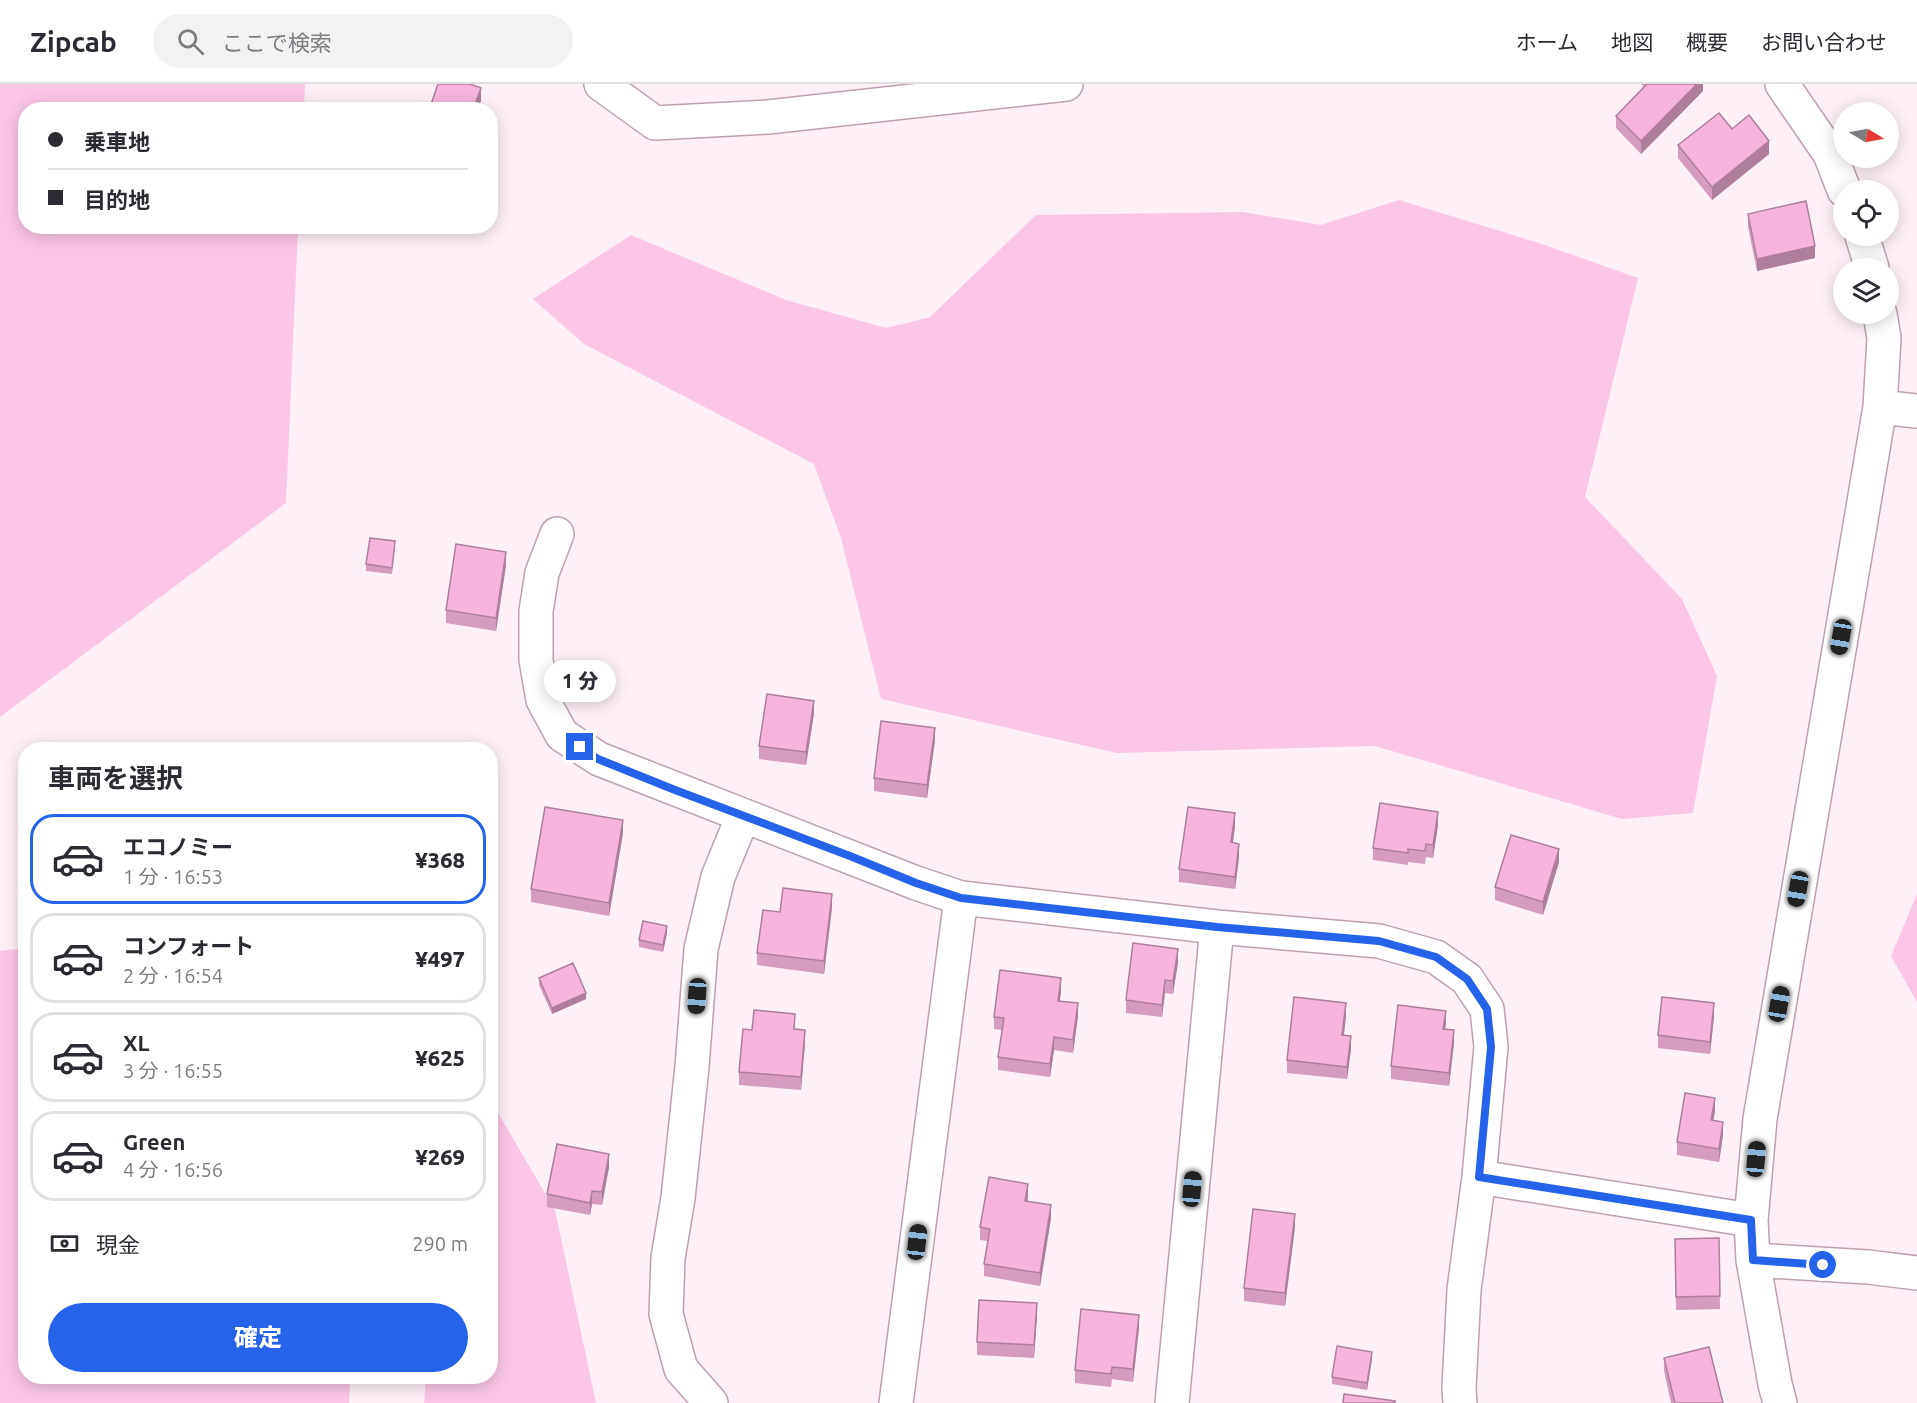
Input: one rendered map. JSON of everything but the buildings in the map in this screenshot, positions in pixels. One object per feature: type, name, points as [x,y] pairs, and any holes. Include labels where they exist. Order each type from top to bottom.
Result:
[{"type":"street","points":[[601,84],[655,123],[768,117],[1066,84]]},
{"type":"street","points":[[1782,84],[1830,154],[1840,180]]},
{"type":"street","points":[[1780,1403],[1753,1260],[1751,1220],[1760,1119],[1880,407],[1884,338],[1882,324]]},
{"type":"street","points":[[1880,407],[1917,411]]},
{"type":"street","points":[[557,534],[542,573],[536,611],[536,660],[543,700],[562,735],[598,759],[916,883],[961,898],[1217,927],[1379,941],[1436,957],[1467,979],[1487,1009],[1491,1047],[1479,1177],[1464,1290],[1460,1403]]},
{"type":"street","points":[[711,1403],[681,1369],[666,1314],[668,1258],[678,1198],[701,949],[718,877],[743,816]]},
{"type":"street","points":[[896,1403],[961,898]]},
{"type":"street","points":[[1172,1403],[1217,927]]},
{"type":"street","points":[[1479,1177],[1751,1220]]},
{"type":"street","points":[[1753,1260],[1868,1267],[1917,1273]]},
{"type":"shaded area","points":[[0,84],[305,84],[304,102],[18,102],[18,234],[298,234],[286,503],[0,717]]},
{"type":"shaded area","points":[[1399,200],[1539,243],[1638,278],[1585,497],[1682,599],[1717,676],[1693,813],[1622,819],[1375,746],[1117,753],[881,699],[841,538],[814,464],[584,344],[533,299],[631,235],[786,300],[886,328],[930,317],[1036,215],[1242,212],[1321,225]]},
{"type":"shaded area","points":[[1917,894],[1917,1002],[1891,956]]},
{"type":"shaded area","points":[[18,949],[18,1384],[350,1384],[349,1403],[0,1403],[0,951]]},
{"type":"shaded area","points":[[498,1113],[555,1210],[596,1403],[424,1403],[425,1384],[498,1384]]},
{"type":"route","points":[[580,747],[598,759],[675,790],[916,883],[961,898],[1217,927],[1379,941],[1436,957],[1467,979],[1487,1009],[1491,1047],[1479,1177],[1751,1220],[1753,1260],[1823,1265]]}]
